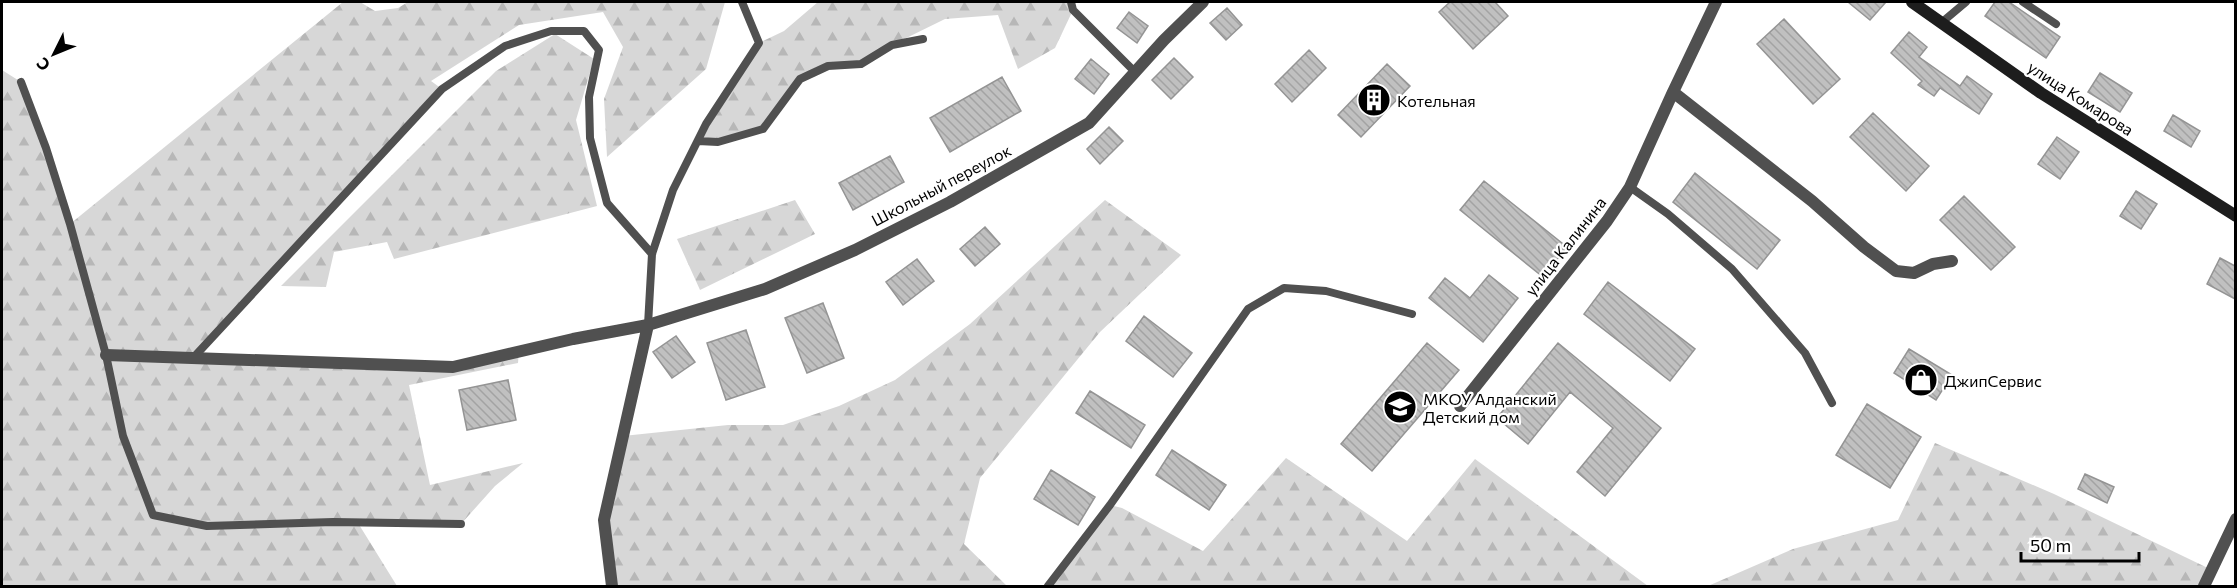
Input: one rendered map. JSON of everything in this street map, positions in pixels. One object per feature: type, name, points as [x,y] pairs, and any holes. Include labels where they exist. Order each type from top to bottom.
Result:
[{"type":"street","name":"Школьный переулок","points":[[106,356],[453,367],[573,339],[648,325],[765,289],[855,250],[950,202],[1089,123],[1203,2]]},
{"type":"street","name":"улица Калинина","points":[[1460,406],[1607,221],[1630,187],[1716,2]]},
{"type":"street","name":"улица Комарова","points":[[1912,2],[2041,93],[2235,216]]},
{"type":"street","points":[[1673,92],[1812,201],[1864,247],[1896,271],[1914,273],[1933,264],[1952,261]]},
{"type":"street","points":[[612,586],[604,520],[648,325]]},
{"type":"street","points":[[2204,586],[2235,519]]},
{"type":"lane","points":[[648,325],[652,254],[673,190],[698,141],[759,43],[742,2]]},
{"type":"lane","points":[[1071,2],[1073,10],[1135,72]]},
{"type":"lane","points":[[1941,23],[1966,2]]},
{"type":"lane","points":[[2023,2],[2056,24]]},
{"type":"lane","points":[[194,357],[442,89],[505,46],[551,31],[584,31],[599,50],[589,97],[590,138],[607,203],[652,254]]},
{"type":"lane","points":[[698,141],[718,142],[762,129],[800,79],[828,66],[861,64],[892,45],[923,39]]},
{"type":"lane","points":[[21,82],[46,148],[106,356],[123,436],[153,514],[207,526],[333,522],[461,524]]},
{"type":"lane","points":[[1630,187],[1668,214],[1732,269],[1805,353],[1832,403]]},
{"type":"lane","points":[[1048,586],[1116,496],[1248,309],[1284,288],[1326,291],[1412,314]]},
{"type":"green space","points":[[343,2],[360,2],[375,11],[398,8],[408,2],[725,2],[706,69],[607,157],[604,99],[623,47],[603,12],[519,25],[431,81],[442,89],[194,357],[453,367],[519,350],[518,363],[409,385],[430,485],[523,463],[495,486],[461,524],[358,523],[397,586],[2,586],[2,70],[21,82],[70,224]]},
{"type":"green space","points":[[818,2],[1071,2],[1073,10],[1055,48],[1018,69],[998,15],[945,19],[892,45],[861,64],[828,66],[800,79],[763,129],[718,142],[698,141],[759,43],[784,31]]},
{"type":"green space","points":[[555,34],[594,59],[576,120],[597,206],[394,259],[387,242],[334,252],[326,287],[281,286],[496,71]]},
{"type":"green space","points":[[795,200],[815,234],[700,290],[677,239]]},
{"type":"green space","points":[[1105,200],[1181,255],[1100,332],[980,478],[964,544],[1007,586],[612,586],[604,520],[623,436],[728,425],[783,425],[839,406],[895,380],[970,324]]},
{"type":"green space","points":[[1935,443],[2054,494],[2212,570],[2204,586],[1708,586],[1793,549],[1898,520]]},
{"type":"green space","points":[[1286,458],[1407,541],[1475,459],[1648,586],[1049,586],[1110,505],[1122,508],[1203,551]]},
{"type":"building","points":[[1450,2],[1495,2],[1508,16],[1473,49],[1439,12]]},
{"type":"building","points":[[1848,2],[1886,2],[1870,20]]},
{"type":"building","points":[[1995,2],[2009,2],[2060,37],[2046,58],[1985,16]]},
{"type":"building","points":[[1227,8],[1242,25],[1226,40],[1210,23]]},
{"type":"building","points":[[1129,12],[1148,26],[1137,43],[1117,28]]},
{"type":"building","points":[[1784,19],[1840,79],[1813,104],[1757,44]]},
{"type":"building","points":[[1909,32],[1927,47],[1919,57],[1960,86],[1967,76],[1992,94],[1979,114],[1940,88],[1934,96],[1918,85],[1922,81],[1891,53]]},
{"type":"building","points":[[1309,50],[1326,68],[1292,102],[1275,84]]},
{"type":"building","points":[[1174,58],[1193,77],[1171,99],[1152,80]]},
{"type":"building","points":[[1091,59],[1109,74],[1094,94],[1075,79]]},
{"type":"building","name":"Котельная","points":[[1387,64],[1410,86],[1361,137],[1338,115]]},
{"type":"building","points":[[2100,73],[2132,93],[2120,112],[2088,92]]},
{"type":"building","points":[[1002,77],[1021,111],[950,152],[930,118]]},
{"type":"building","points":[[1873,113],[1929,166],[1906,191],[1850,137]]},
{"type":"building","points":[[2173,115],[2200,131],[2191,147],[2164,131]]},
{"type":"building","points":[[1109,127],[1123,141],[1100,164],[1087,149]]},
{"type":"building","points":[[2057,137],[2079,152],[2060,179],[2038,164]]},
{"type":"building","points":[[890,156],[904,182],[853,210],[839,183]]},
{"type":"building","points":[[1695,173],[1780,240],[1757,269],[1673,202]]},
{"type":"building","points":[[1484,181],[1567,247],[1543,277],[1460,210]]},
{"type":"building","points":[[2136,191],[2157,204],[2141,229],[2120,216]]},
{"type":"building","points":[[1964,196],[2015,247],[1991,270],[1940,220]]},
{"type":"building","points":[[985,227],[1000,244],[975,266],[960,249]]},
{"type":"building","points":[[2220,258],[2235,266],[2235,299],[2207,284]]},
{"type":"building","points":[[917,259],[934,281],[903,305],[886,282]]},
{"type":"building","points":[[1489,275],[1518,298],[1483,342],[1429,298],[1445,278],[1470,298]]},
{"type":"building","points":[[1608,282],[1695,349],[1670,381],[1584,314]]},
{"type":"building","points":[[823,303],[844,358],[807,373],[785,318]]},
{"type":"building","points":[[1144,316],[1192,353],[1173,377],[1126,341]]},
{"type":"building","points":[[746,330],[765,387],[726,400],[707,343]]},
{"type":"building","points":[[676,336],[695,362],[672,378],[653,352]]},
{"type":"building","name":"МКОУ Алданский Детский дом","points":[[1427,343],[1459,370],[1372,471],[1341,444]]},
{"type":"building","points":[[1558,343],[1661,428],[1605,496],[1577,472],[1613,428],[1570,392],[1528,444],[1497,418]]},
{"type":"building","points":[[1909,349],[1952,375],[1936,400],[1894,373]]},
{"type":"building","points":[[508,380],[516,420],[467,430],[459,390]]},
{"type":"building","points":[[1090,391],[1145,425],[1131,448],[1076,413]]},
{"type":"building","points":[[1867,404],[1921,437],[1890,488],[1836,455]]},
{"type":"building","points":[[1172,450],[1226,485],[1209,510],[1156,475]]},
{"type":"building","points":[[1051,470],[1095,497],[1078,525],[1034,499]]},
{"type":"building","points":[[2085,474],[2114,487],[2107,503],[2078,489]]},
{"type":"place","name":"Котельная","points":[[1374,100]]},
{"type":"place","name":"ДжипСервис","points":[[1921,380]]},
{"type":"place","name":"МКОУ Алданский Детский дом","points":[[1400,407]]}]
